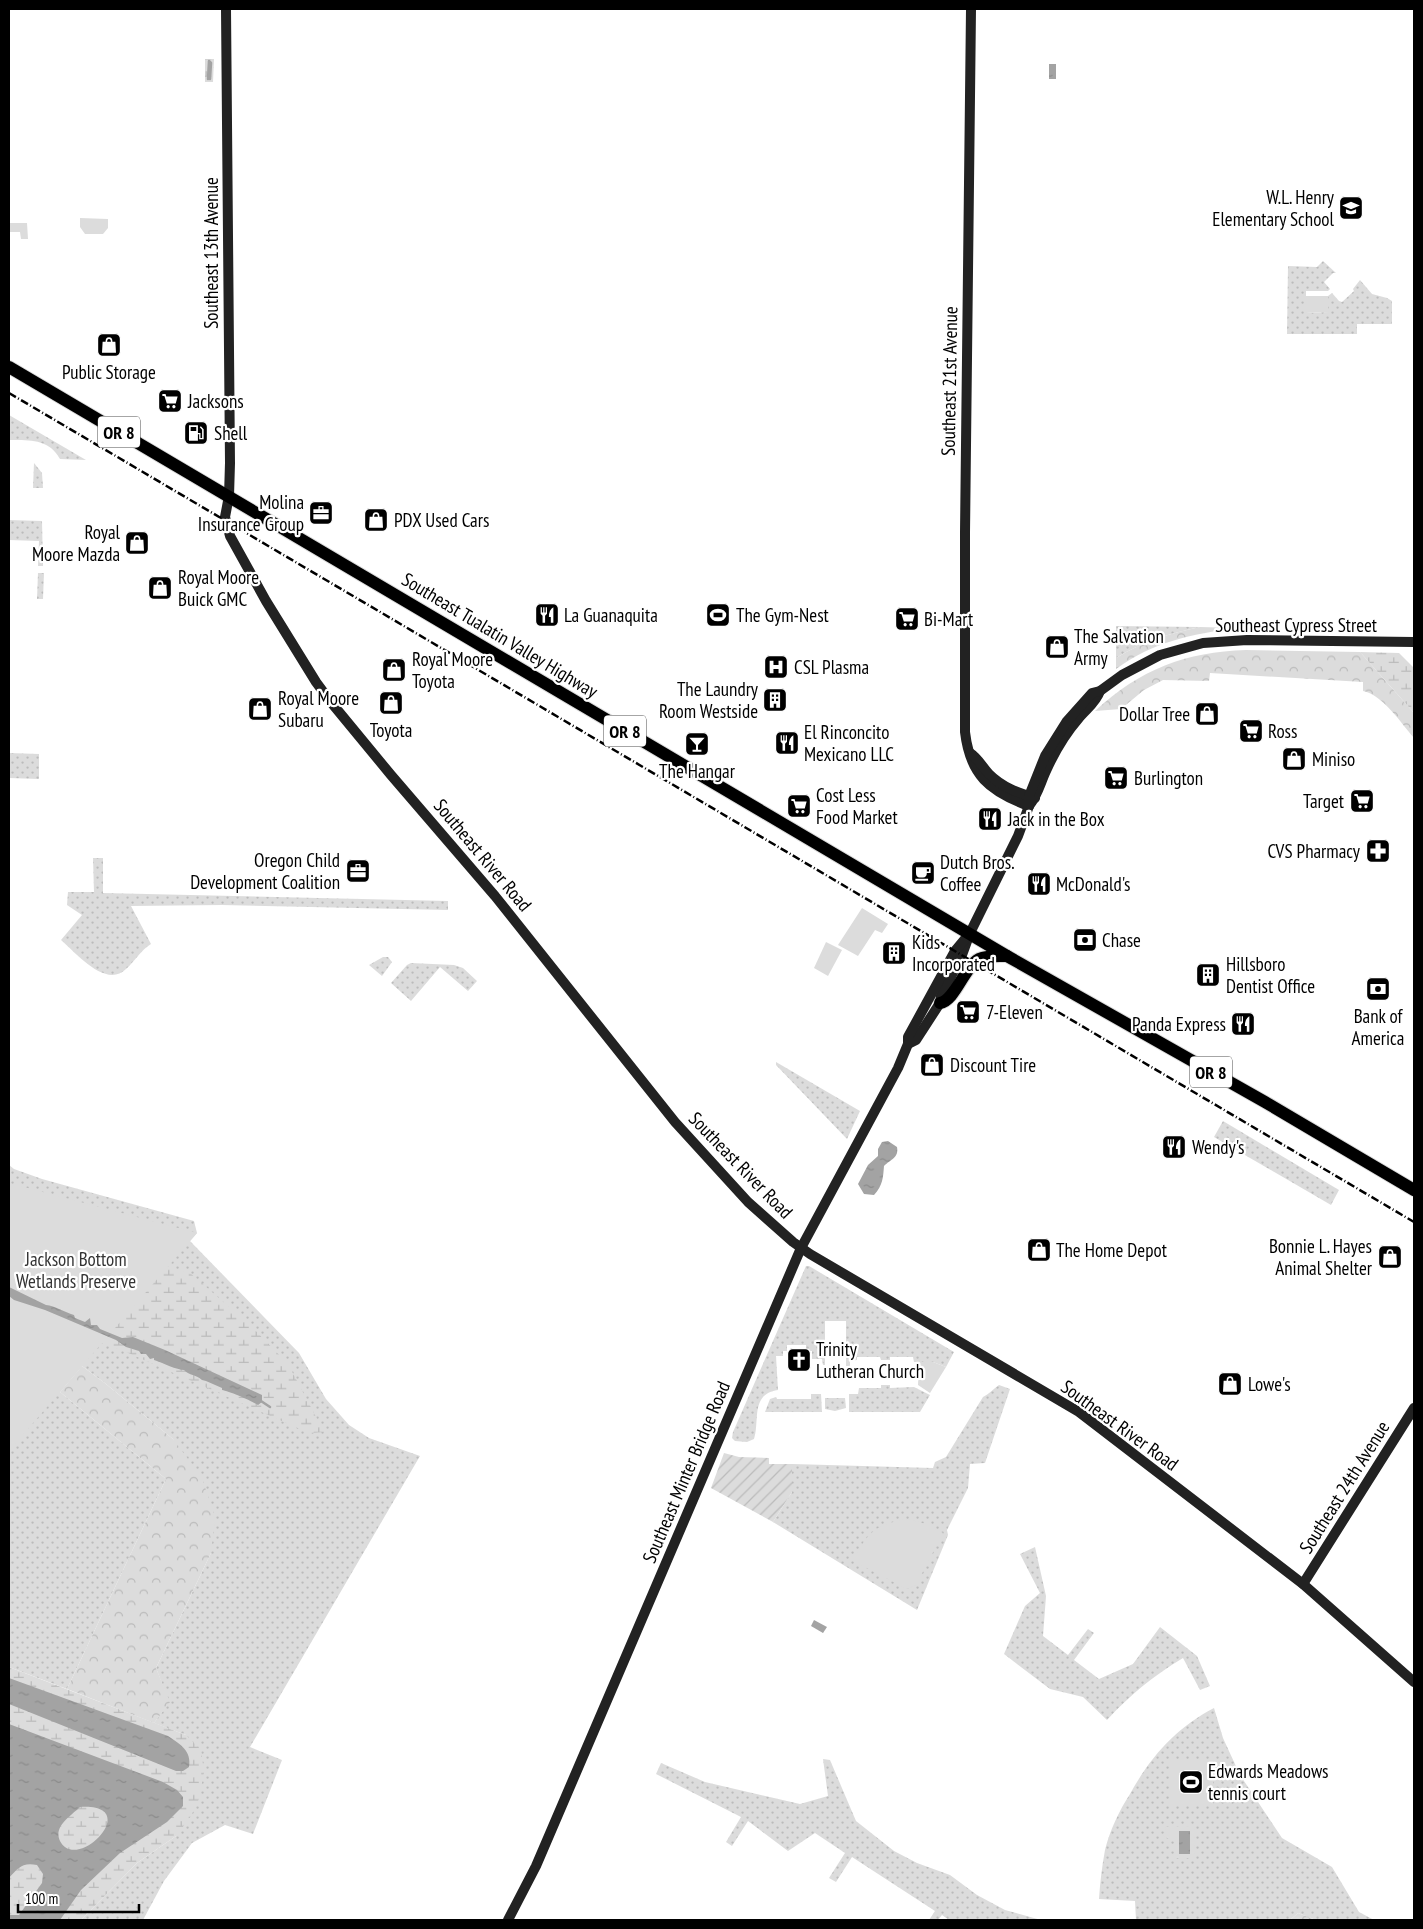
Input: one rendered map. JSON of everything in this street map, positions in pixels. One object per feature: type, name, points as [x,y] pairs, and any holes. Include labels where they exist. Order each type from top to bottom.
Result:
[{"type":"main road","name":"Southeast 13th Avenue","points":[[226,9],[229,496]]},
{"type":"main road","name":"Southeast 21st Avenue","points":[[971,9],[965,533],[965,727],[970,760],[977,771],[990,785],[1004,795],[1032,800]]},
{"type":"main road","name":"Southeast Tualatin Valley Highway","points":[[9,367],[1007,956],[1265,1102],[1414,1190]]},
{"type":"main road","name":"Southeast River Road","points":[[229,496],[226,521],[233,544],[266,601],[330,701],[495,896],[700,1151],[765,1220],[801,1248],[1079,1412],[1303,1584],[1414,1682]]},
{"type":"main road","name":"Southeast Cypress Street","points":[[970,933],[1018,836],[1046,756],[1067,721],[1092,693],[1100,691],[1122,675],[1146,662],[1173,651],[1203,643],[1239,640],[1414,642]]},
{"type":"main road","name":"Southeast Minter Bridge Road","points":[[908,1044],[916,1040],[940,1003],[941,996],[962,955],[970,933]]},
{"type":"main road","name":"Southeast Minter Bridge Road","points":[[508,1920],[536,1866],[801,1248],[898,1068],[908,1044],[908,1037],[956,951],[970,933]]},
{"type":"main road","points":[[940,1003],[945,1002],[974,962],[989,956],[1007,956]]},
{"type":"main road","name":"Southeast 24th Avenue","points":[[1303,1584],[1414,1408]]},
{"type":"green space","points":[[205,59],[214,59],[213,82],[205,82]]},
{"type":"green space","points":[[80,218],[108,219],[108,228],[103,234],[85,234],[80,227]]},
{"type":"green space","points":[[10,223],[27,223],[28,239],[21,239],[20,232],[10,232]]},
{"type":"green space","points":[[1323,261],[1336,273],[1333,273],[1324,282],[1330,289],[1328,291],[1306,291],[1306,313],[1328,312],[1328,296],[1332,293],[1342,302],[1354,291],[1353,289],[1360,280],[1372,294],[1392,301],[1392,324],[1357,324],[1357,334],[1287,334],[1288,266],[1317,267]]},
{"type":"green space","points":[[1306,296],[1328,296],[1328,312],[1306,313]]},
{"type":"green space","points":[[9,415],[86,460],[60,459],[56,452],[45,444],[9,440]]},
{"type":"green space","points":[[34,463],[42,473],[43,488],[33,488]]},
{"type":"green space","points":[[9,520],[42,521],[43,566],[38,566],[39,541],[9,540]]},
{"type":"green space","points":[[38,573],[44,573],[43,599],[37,599]]},
{"type":"green space","points":[[1116,626],[1200,627],[1156,639],[1116,658]]},
{"type":"green space","points":[[1200,627],[1237,628],[1188,636],[1158,646],[1116,669],[1116,658],[1136,647],[1167,635]]},
{"type":"green space","points":[[1246,650],[1360,652],[1414,713],[1414,738],[1378,698],[1363,691],[1363,682],[1210,673],[1209,681],[1163,680],[1144,690],[1121,709],[1095,711],[1129,684],[1165,666],[1203,654]]},
{"type":"green space","points":[[1360,652],[1399,653],[1414,668],[1414,713]]},
{"type":"green space","points":[[9,753],[39,754],[39,779],[9,778]]},
{"type":"green space","points":[[93,858],[103,858],[103,893],[448,901],[448,910],[222,905],[131,906],[151,944],[126,969],[118,974],[110,975],[92,967],[61,940],[82,915],[67,905],[68,892],[94,892]]},
{"type":"green space","points":[[862,908],[888,924],[882,933],[875,930],[858,956],[838,945]]},
{"type":"green space","points":[[826,942],[842,950],[828,976],[814,968]]},
{"type":"green space","points":[[383,957],[388,957],[392,962],[382,976],[369,965]]},
{"type":"green space","points":[[411,963],[454,965],[463,968],[477,981],[468,991],[440,967],[411,1001],[391,983]]},
{"type":"green space","points":[[776,1062],[860,1111],[847,1139],[776,1065]]},
{"type":"green space","points":[[1223,1121],[1339,1190],[1331,1205],[1214,1137]]},
{"type":"green space","points":[[9,1165],[14,1169],[42,1179],[194,1221],[197,1233],[190,1241],[299,1353],[326,1399],[349,1425],[369,1438],[420,1456],[250,1747],[282,1760],[253,1834],[225,1825],[192,1843],[164,1881],[143,1920],[81,1920],[137,1863],[176,1836],[186,1735],[154,1723],[169,1702],[156,1668],[211,1553],[173,1439],[82,1366],[60,1392],[166,1479],[67,1689],[9,1667]]},
{"type":"green space","name":"Jackson Bottom Wetlands Preserve","points":[[9,1183],[197,1233],[9,1451]]},
{"type":"green space","points":[[9,1202],[142,1259],[190,1273],[250,1325],[288,1364],[324,1432],[309,1433],[126,1352],[81,1336]]},
{"type":"green space","points":[[806,1266],[809,1266],[954,1352],[946,1367],[933,1362],[914,1362],[913,1357],[890,1357],[890,1360],[881,1360],[880,1357],[857,1357],[857,1360],[850,1361],[850,1366],[846,1366],[846,1321],[825,1321],[825,1365],[823,1365],[822,1359],[812,1359],[812,1351],[806,1351],[806,1345],[787,1345],[787,1351],[783,1351],[783,1356],[776,1356],[778,1390],[763,1397],[760,1403],[754,1439],[747,1442],[735,1441],[732,1438],[733,1432]]},
{"type":"green space","points":[[919,1362],[933,1362],[946,1367],[930,1393],[918,1385]]},
{"type":"green space","points":[[82,1366],[173,1439],[202,1478],[215,1517],[211,1553],[156,1668],[170,1702],[154,1723],[67,1689],[166,1479],[60,1392]]},
{"type":"green space","points":[[881,1385],[890,1385],[890,1388],[914,1387],[930,1395],[920,1412],[849,1412],[849,1394],[858,1394],[859,1388],[881,1388]]},
{"type":"green space","points":[[999,1385],[1010,1389],[985,1463],[970,1464],[968,1488],[947,1530],[948,1535],[917,1610],[773,1522],[792,1492],[792,1464],[933,1468],[935,1462],[946,1457],[983,1397]]},
{"type":"green space","points":[[811,1394],[821,1394],[822,1412],[765,1412],[770,1399],[776,1397],[777,1399],[811,1399]]},
{"type":"green space","points":[[825,1398],[845,1398],[846,1408],[835,1411],[825,1409]]},
{"type":"green space","points":[[724,1453],[739,1457],[769,1458],[769,1464],[792,1464],[792,1492],[773,1522],[711,1488]]},
{"type":"green space","points":[[908,1519],[926,1524],[943,1533],[916,1585],[907,1589],[853,1561],[863,1543],[874,1531],[888,1524]]},
{"type":"green space","points":[[1035,1547],[1046,1596],[1043,1636],[1068,1655],[1088,1629],[1094,1633],[1074,1660],[1099,1679],[1133,1664],[1160,1627],[1197,1656],[1210,1686],[1200,1690],[1183,1658],[1143,1686],[1107,1720],[1083,1697],[1050,1689],[1004,1654],[1025,1606],[1040,1593],[1020,1554]]},
{"type":"green space","points":[[9,1667],[186,1735],[201,1750],[204,1772],[199,1799],[191,1816],[176,1836],[137,1863],[81,1920],[9,1920]]},
{"type":"green space","points":[[1214,1708],[1223,1738],[1240,1775],[1282,1838],[1332,1867],[1359,1912],[1374,1920],[1316,1920],[1298,1913],[1290,1920],[1136,1920],[1135,1901],[1099,1899],[1101,1874],[1109,1835],[1138,1780],[1156,1755],[1176,1734]]},
{"type":"green space","points":[[823,1759],[830,1760],[856,1821],[894,1851],[917,1863],[950,1875],[977,1895],[1005,1910],[1041,1920],[949,1920],[942,1915],[938,1920],[929,1920],[935,1911],[852,1857],[836,1882],[829,1878],[845,1853],[815,1833],[788,1851],[748,1821],[732,1846],[726,1842],[741,1817],[656,1774],[661,1763],[705,1782],[800,1804],[828,1796]]},
{"type":"green space","name":"Edwards Meadows tennis court","points":[[1170,1760],[1213,1760],[1213,1804],[1170,1804]]},
{"type":"green space","points":[[1194,1826],[1195,1858],[1175,1858],[1175,1842],[1163,1836],[1166,1827]]},
{"type":"green space","points":[[1298,1913],[1316,1920],[1290,1920]]},
{"type":"water","points":[[1049,64],[1056,64],[1056,79],[1049,79]]},
{"type":"water","points":[[888,1141],[897,1147],[897,1154],[884,1166],[882,1181],[874,1195],[864,1194],[858,1184],[868,1165],[878,1156],[878,1149],[882,1142]]},
{"type":"water","points":[[9,1287],[46,1305],[74,1315],[75,1318],[85,1322],[90,1318],[91,1325],[97,1325],[100,1329],[122,1338],[133,1337],[165,1350],[262,1395],[262,1402],[258,1405],[222,1390],[222,1388],[184,1370],[154,1360],[154,1358],[150,1359],[146,1354],[141,1354],[139,1351],[126,1347],[116,1340],[45,1310],[14,1300],[9,1296]]},
{"type":"water","points":[[814,1620],[827,1627],[823,1633],[811,1626]]},
{"type":"water","points":[[9,1678],[168,1736],[187,1752],[189,1767],[183,1771],[176,1771],[9,1704]]},
{"type":"water","points":[[9,1724],[163,1782],[177,1790],[183,1797],[183,1806],[167,1822],[120,1853],[81,1890],[60,1920],[9,1920],[9,1915],[19,1915],[42,1883],[43,1874],[37,1865],[28,1864],[18,1869],[9,1878]],"holes":[[[80,1807],[98,1809],[107,1815],[107,1825],[101,1835],[91,1844],[79,1849],[68,1849],[58,1836],[61,1826]]]},
{"type":"water","points":[[1179,1831],[1190,1831],[1190,1854],[1179,1854]]},
{"type":"waterway","points":[[208,79],[209,61],[211,63],[210,79]]},
{"type":"waterway","points":[[261,1401],[270,1407]]},
{"type":"railway","points":[[9,393],[1414,1222]]},
{"type":"place","name":"W.L. Henry Elementary School","points":[[1351,208]]},
{"type":"place","name":"Public Storage","points":[[109,345]]},
{"type":"place","name":"Jacksons","points":[[170,401]]},
{"type":"place","name":"Shell","points":[[196,433]]},
{"type":"place","name":"Molina Insurance Group","points":[[321,513]]},
{"type":"place","name":"PDX Used Cars","points":[[376,520]]},
{"type":"place","name":"Royal Moore Mazda","points":[[137,543]]},
{"type":"place","name":"Royal Moore Buick GMC","points":[[160,588]]},
{"type":"place","name":"La Guanaquita","points":[[547,615]]},
{"type":"place","name":"The Gym-Nest","points":[[718,615]]},
{"type":"place","name":"Bi-Mart","points":[[907,619]]},
{"type":"place","name":"The Salvation Army","points":[[1057,647]]},
{"type":"place","name":"CSL Plasma","points":[[776,667]]},
{"type":"place","name":"Royal Moore Toyota","points":[[394,670]]},
{"type":"place","name":"The Laundry Room Westside","points":[[775,700]]},
{"type":"place","name":"Toyota","points":[[391,703]]},
{"type":"place","name":"Royal Moore Subaru","points":[[260,709]]},
{"type":"place","name":"Dollar Tree","points":[[1207,714]]},
{"type":"place","name":"Ross","points":[[1251,731]]},
{"type":"place","name":"El Rinconcito Mexicano LLC","points":[[787,743]]},
{"type":"place","name":"The Hangar","points":[[697,744]]},
{"type":"place","name":"Miniso","points":[[1294,759]]},
{"type":"place","name":"Burlington","points":[[1116,778]]},
{"type":"place","name":"Target","points":[[1362,801]]},
{"type":"place","name":"Cost Less Food Market","points":[[799,806]]},
{"type":"place","name":"Jack in the Box","points":[[990,819]]},
{"type":"place","name":"CVS Pharmacy","points":[[1378,851]]},
{"type":"place","name":"Oregon Child Development Coalition","points":[[358,871]]},
{"type":"place","name":"Dutch Bros. Coffee","points":[[923,873]]},
{"type":"place","name":"McDonald's","points":[[1039,884]]},
{"type":"place","name":"Chase","points":[[1085,940]]},
{"type":"place","name":"Kids Incorporated","points":[[894,953]]},
{"type":"place","name":"Hillsboro Dentist Office","points":[[1208,975]]},
{"type":"place","name":"Bank of America","points":[[1378,989]]},
{"type":"place","name":"7-Eleven","points":[[968,1012]]},
{"type":"place","name":"Panda Express","points":[[1243,1024]]},
{"type":"place","name":"Discount Tire","points":[[932,1065]]},
{"type":"place","name":"Wendy's","points":[[1174,1147]]},
{"type":"place","name":"The Home Depot","points":[[1039,1250]]},
{"type":"place","name":"Bonnie L. Hayes Animal Shelter","points":[[1390,1257]]},
{"type":"place","name":"Trinity Lutheran Church","points":[[799,1360]]},
{"type":"place","name":"Lowe's","points":[[1230,1384]]},
{"type":"place","name":"Edwards Meadows tennis court","points":[[1191,1782]]}]
